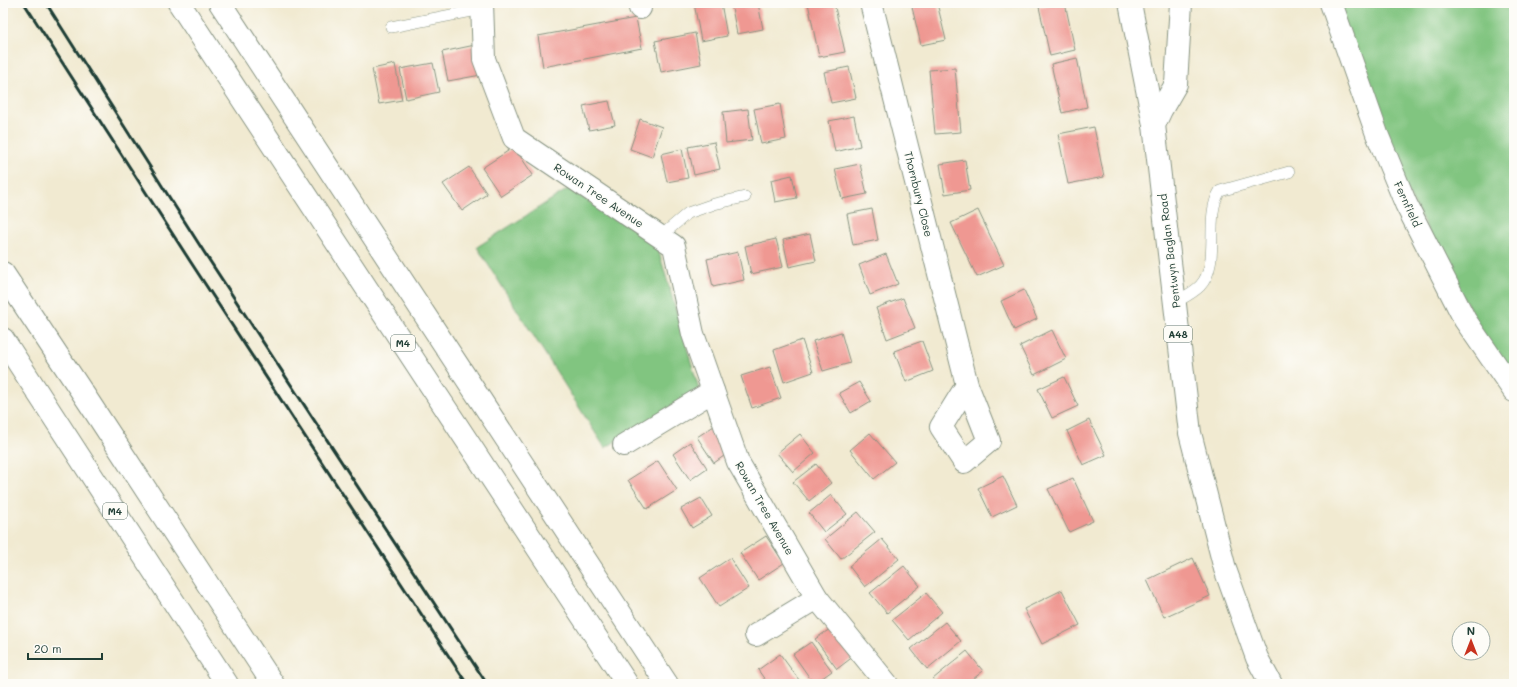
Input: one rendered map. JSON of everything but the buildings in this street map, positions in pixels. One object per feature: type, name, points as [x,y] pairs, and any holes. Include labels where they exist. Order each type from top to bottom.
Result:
[{"type":"main road","name":"M4","points":[[179,3],[627,684]]},
{"type":"main road","points":[[220,3],[667,684]]},
{"type":"main road","name":"Thornbury Close","points":[[871,3],[967,385]]},
{"type":"main road","name":"Pentwyn Baglan Road","points":[[1130,3],[1154,125],[1190,433],[1224,569],[1257,658],[1271,684]]},
{"type":"main road","points":[[1154,125],[1176,84],[1181,3]]},
{"type":"main road","name":"Fernfield","points":[[1331,3],[1377,134],[1406,204],[1465,320],[1514,392]]},
{"type":"main road","name":"Rowan Tree Avenue","points":[[482,6],[484,59],[514,138],[674,246],[693,334],[738,462],[817,598],[887,684]]},
{"type":"main road","points":[[3,273],[95,410],[273,684]]},
{"type":"main road","name":"M4","points":[[3,339],[227,684]]},
{"type":"main road","points":[[624,445],[713,391]]},
{"type":"main road","points":[[756,635],[817,598]]},
{"type":"lane","points":[[391,27],[482,6]]},
{"type":"lane","points":[[1174,303],[1191,294],[1200,286],[1207,275],[1210,259],[1213,208],[1220,191],[1289,172]]},
{"type":"lane","points":[[661,236],[688,213],[714,204],[746,197]]},
{"type":"green space","points":[[1335,3],[1514,3],[1514,392],[1377,134]]},
{"type":"green space","points":[[568,189],[656,242],[699,389],[605,448],[477,247]]},
{"type":"railway","points":[[24,3],[190,261],[467,684]]},
{"type":"railway","points":[[46,3],[204,252],[487,684]]}]
